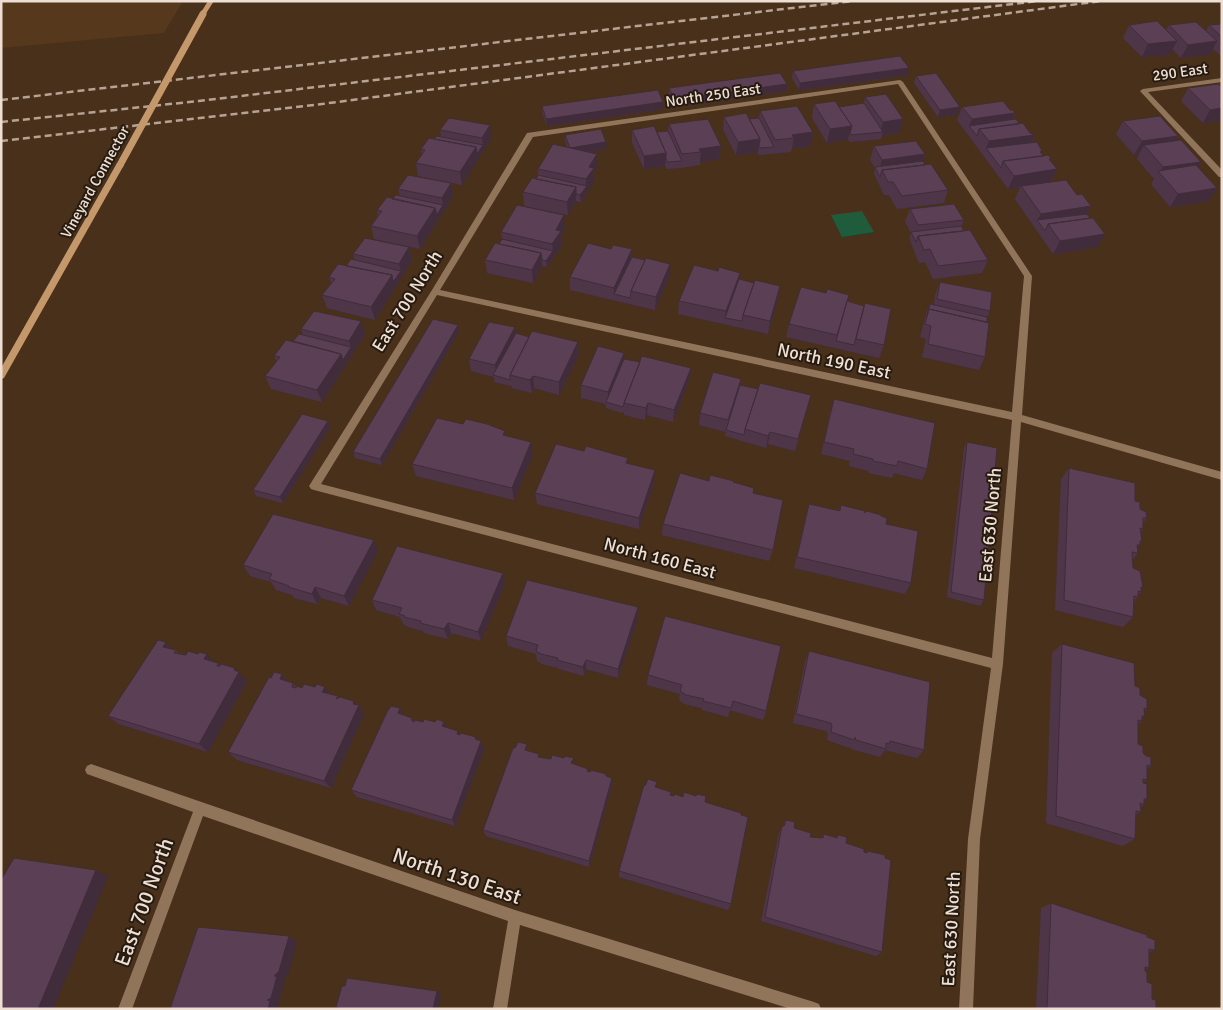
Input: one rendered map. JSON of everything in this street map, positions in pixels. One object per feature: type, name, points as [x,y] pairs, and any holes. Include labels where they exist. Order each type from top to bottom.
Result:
[{"type":"main road","name":"Vineyard Connector","points":[[1,376],[211,1]]},
{"type":"street","name":"290 East","points":[[1222,80],[1142,91],[1222,174]]},
{"type":"street","name":"North 250 East","points":[[530,135],[900,82]]},
{"type":"street","name":"East 630 North","points":[[900,82],[1028,276],[997,664],[974,839],[966,1009]]},
{"type":"street","name":"East 700 North","points":[[314,486],[530,135]]},
{"type":"street","name":"North 190 East","points":[[435,292],[1017,417],[1222,476]]},
{"type":"street","name":"North 160 East","points":[[314,486],[997,664]]},
{"type":"street","name":"North 130 East","points":[[91,770],[515,917],[814,1009]]},
{"type":"street","name":"East 700 North","points":[[125,1009],[200,809]]},
{"type":"street","points":[[500,1009],[515,917]]},
{"type":"shaded area","points":[[1,1],[183,1],[164,33],[1,48]]},
{"type":"green space","points":[[862,211],[874,232],[842,237],[831,215]]},
{"type":"building","points":[[1157,21],[1177,41],[1148,44],[1129,25]]},
{"type":"building","points":[[1196,22],[1217,41],[1188,45],[1169,25]]},
{"type":"building","points":[[1222,24],[1222,37],[1209,25]]},
{"type":"building","points":[[900,56],[909,68],[800,83],[793,71]]},
{"type":"building","points":[[780,73],[787,84],[675,100],[669,88]]},
{"type":"building","points":[[936,73],[960,107],[940,110],[916,76]]},
{"type":"building","points":[[1218,84],[1222,87],[1222,108],[1210,110],[1188,88]]},
{"type":"building","points":[[658,90],[663,102],[546,119],[542,106]]},
{"type":"building","points":[[886,94],[903,119],[883,122],[865,97]]},
{"type":"building","points":[[835,101],[852,126],[830,129],[814,104]]},
{"type":"building","points":[[1003,101],[1015,113],[972,119],[962,107]]},
{"type":"building","points":[[864,103],[883,132],[851,135],[852,126],[839,107]]},
{"type":"building","points":[[797,106],[813,132],[792,135],[794,138],[775,140],[760,111]]},
{"type":"building","points":[[746,113],[760,139],[738,142],[724,117]]},
{"type":"building","points":[[1160,116],[1178,136],[1142,141],[1123,121]]},
{"type":"building","points":[[449,118],[490,125],[482,138],[440,130]]},
{"type":"building","points":[[759,118],[774,147],[760,148],[760,139],[749,119]]},
{"type":"building","points":[[708,119],[721,146],[699,149],[701,152],[682,154],[669,124]]},
{"type":"building","points":[[1015,119],[1019,124],[979,129],[977,136],[969,126]]},
{"type":"building","points":[[1023,123],[1030,133],[1035,135],[989,141],[979,129]]},
{"type":"building","points":[[654,126],[666,153],[644,156],[632,130]]},
{"type":"building","points":[[601,129],[606,142],[570,148],[565,135]]},
{"type":"building","points":[[668,131],[682,161],[667,162],[666,153],[657,132]]},
{"type":"building","points":[[437,136],[483,145],[477,154],[476,147],[434,139]]},
{"type":"building","points":[[429,138],[476,147],[460,172],[416,163],[425,150],[421,149]]},
{"type":"building","points":[[1181,140],[1201,162],[1163,167],[1144,145]]},
{"type":"building","points":[[916,141],[925,154],[882,160],[874,146]]},
{"type":"building","points":[[1037,142],[1042,151],[1040,152],[1044,156],[1003,161],[1001,168],[986,148]]},
{"type":"building","points":[[553,144],[597,154],[589,167],[594,168],[586,179],[538,169]]},
{"type":"building","points":[[1048,155],[1057,169],[1014,176],[1003,161]]},
{"type":"building","points":[[923,161],[925,165],[882,170],[880,177],[875,167]]},
{"type":"building","points":[[931,164],[948,190],[902,196],[893,182],[888,182],[882,170]]},
{"type":"building","points":[[1196,165],[1217,188],[1178,194],[1158,171]]},
{"type":"building","points":[[408,175],[451,183],[442,198],[398,189]]},
{"type":"building","points":[[538,175],[587,186],[580,195],[576,194],[576,187],[536,179]]},
{"type":"building","points":[[532,178],[576,187],[567,202],[523,192]]},
{"type":"building","points":[[1066,180],[1077,195],[1082,194],[1091,206],[1041,214],[1021,186]]},
{"type":"building","points":[[396,195],[443,205],[437,215],[435,208],[392,199]]},
{"type":"building","points":[[387,197],[435,208],[417,236],[371,226],[382,211],[377,210]]},
{"type":"building","points":[[954,204],[964,220],[918,225],[910,209]]},
{"type":"building","points":[[517,205],[564,215],[556,230],[561,231],[552,244],[501,232]]},
{"type":"building","points":[[1087,214],[1090,218],[1048,224],[1045,231],[1037,220]]},
{"type":"building","points":[[1093,218],[1105,234],[1060,241],[1048,224]]},
{"type":"building","points":[[961,226],[964,231],[918,236],[916,242],[911,232]]},
{"type":"building","points":[[970,230],[988,260],[938,266],[930,249],[924,250],[918,236]]},
{"type":"building","points":[[365,238],[409,247],[399,264],[353,254]]},
{"type":"building","points":[[502,239],[553,251],[546,261],[542,260],[541,253],[499,244]]},
{"type":"building","points":[[495,243],[541,253],[532,270],[485,260]]},
{"type":"building","points":[[588,243],[611,249],[613,245],[632,249],[614,288],[570,277]]},
{"type":"building","points":[[632,257],[645,260],[631,291],[630,298],[614,294]]},
{"type":"building","points":[[646,258],[670,264],[656,297],[631,291]]},
{"type":"building","points":[[351,259],[401,271],[393,282],[392,275],[346,266]]},
{"type":"building","points":[[338,264],[392,275],[371,307],[322,295],[335,279],[329,277]]},
{"type":"building","points":[[694,265],[718,271],[719,267],[740,273],[726,311],[679,301]]},
{"type":"building","points":[[739,279],[754,283],[742,321],[725,318]]},
{"type":"building","points":[[755,280],[780,286],[770,321],[743,315]]},
{"type":"building","points":[[940,282],[992,292],[990,311],[937,299]]},
{"type":"building","points":[[801,287],[826,293],[827,289],[849,295],[837,335],[789,324]]},
{"type":"building","points":[[847,301],[864,306],[854,345],[836,341]]},
{"type":"building","points":[[865,303],[891,309],[884,345],[856,339]]},
{"type":"building","points":[[930,304],[987,317],[987,322],[929,309],[927,316]]},
{"type":"building","points":[[929,309],[989,323],[985,357],[928,344],[931,326],[925,324]]},
{"type":"building","points":[[314,311],[361,321],[349,341],[301,329]]},
{"type":"building","points":[[433,319],[458,325],[380,459],[353,452]]},
{"type":"building","points":[[489,322],[515,327],[495,365],[469,359]]},
{"type":"building","points":[[532,331],[578,342],[559,382],[533,376],[530,380],[510,375]]},
{"type":"building","points":[[516,333],[529,337],[510,375],[510,380],[493,375]]},
{"type":"building","points":[[299,334],[351,347],[343,360],[341,354],[293,341]]},
{"type":"building","points":[[286,340],[341,354],[317,390],[265,376],[280,357],[274,356]]},
{"type":"building","points":[[598,346],[624,353],[608,392],[581,385]]},
{"type":"building","points":[[642,356],[691,368],[674,410],[648,403],[646,408],[624,403]]},
{"type":"building","points":[[624,359],[640,362],[623,407],[606,402]]},
{"type":"building","points":[[713,372],[741,379],[728,420],[700,413]]},
{"type":"building","points":[[760,383],[811,395],[798,439],[770,432],[768,436],[745,429]]},
{"type":"building","points":[[740,385],[758,389],[744,435],[726,430]]},
{"type":"building","points":[[834,399],[935,423],[927,469],[898,461],[897,466],[873,461],[873,459],[853,454],[854,449],[824,442]]},
{"type":"building","points":[[302,414],[328,421],[280,497],[253,490]]},
{"type":"building","points":[[437,418],[463,424],[466,419],[487,424],[505,431],[503,435],[531,442],[512,488],[412,464]]},
{"type":"building","points":[[967,442],[997,448],[984,600],[951,592]]},
{"type":"building","points":[[556,444],[584,451],[586,446],[628,458],[626,463],[655,470],[639,518],[535,493]]},
{"type":"building","points":[[1069,468],[1135,483],[1135,501],[1140,502],[1140,509],[1146,512],[1147,518],[1143,518],[1143,529],[1140,528],[1142,541],[1140,541],[1140,545],[1137,545],[1138,553],[1132,552],[1133,568],[1140,571],[1143,587],[1141,587],[1141,592],[1138,591],[1138,597],[1134,596],[1133,617],[1064,600]]},
{"type":"building","points":[[680,473],[709,481],[710,475],[734,481],[754,488],[753,493],[783,500],[773,550],[663,524]]},
{"type":"building","points":[[809,504],[840,511],[841,505],[865,511],[864,513],[867,511],[887,518],[886,524],[918,531],[911,583],[797,557]]},
{"type":"building","points":[[273,514],[374,540],[344,596],[315,587],[312,594],[288,587],[269,579],[272,574],[243,565]]},
{"type":"building","points":[[397,546],[503,573],[478,632],[448,623],[444,629],[420,623],[421,621],[399,614],[402,608],[372,600]]},
{"type":"building","points":[[527,580],[638,607],[618,669],[586,660],[583,667],[557,660],[558,658],[536,651],[538,645],[506,636]]},
{"type":"building","points":[[665,616],[781,646],[766,711],[733,701],[731,708],[703,701],[704,699],[686,695],[680,691],[682,685],[648,675]]},
{"type":"building","points":[[158,640],[166,642],[163,647],[176,650],[174,653],[186,655],[188,651],[207,654],[204,659],[218,663],[217,666],[221,664],[235,668],[234,670],[239,672],[199,744],[108,716]]},
{"type":"building","points":[[1062,644],[1134,663],[1135,686],[1140,688],[1140,695],[1147,699],[1147,709],[1144,708],[1145,716],[1142,716],[1142,721],[1138,720],[1138,744],[1143,746],[1143,753],[1146,756],[1151,757],[1151,766],[1147,765],[1147,780],[1143,779],[1143,783],[1147,784],[1147,799],[1144,799],[1144,805],[1140,803],[1141,812],[1136,811],[1135,839],[1056,816]]},
{"type":"building","points":[[809,651],[930,682],[924,750],[890,741],[889,744],[886,743],[886,749],[856,740],[855,737],[854,740],[831,732],[831,723],[796,714]]},
{"type":"building","points":[[274,672],[282,674],[280,679],[293,683],[292,687],[302,688],[304,684],[315,687],[317,684],[325,687],[322,692],[338,696],[336,699],[340,697],[354,701],[353,704],[359,705],[324,781],[228,752],[269,677],[271,678]]},
{"type":"building","points":[[391,706],[400,708],[398,713],[412,718],[411,720],[414,722],[415,720],[423,722],[424,719],[435,722],[437,719],[444,722],[442,726],[458,731],[457,734],[460,735],[461,733],[476,737],[475,739],[481,741],[452,820],[351,790]]},
{"type":"building","points":[[518,742],[527,744],[525,750],[539,754],[538,757],[551,759],[552,755],[574,758],[571,763],[588,769],[587,771],[590,772],[591,770],[606,774],[606,776],[612,778],[589,861],[483,830],[513,748],[515,748]]},
{"type":"building","points":[[648,779],[657,782],[655,787],[671,792],[670,795],[674,796],[675,794],[683,797],[684,792],[696,796],[697,794],[706,796],[705,802],[748,817],[731,904],[619,871],[644,785]]},
{"type":"building","points":[[786,820],[795,822],[794,828],[811,833],[810,837],[823,838],[824,834],[837,838],[838,835],[847,837],[846,843],[864,849],[864,852],[867,853],[868,851],[885,855],[885,858],[891,860],[882,952],[765,917],[782,826],[784,826]]},
{"type":"building","points":[[14,858],[96,870],[38,1009],[1,1009],[1,880]]},
{"type":"building","points":[[1051,903],[1147,935],[1147,937],[1155,940],[1155,950],[1149,949],[1149,968],[1145,967],[1145,971],[1147,972],[1147,982],[1152,984],[1152,999],[1156,1000],[1156,1009],[1047,1009]]},
{"type":"building","points":[[198,927],[289,936],[279,971],[274,976],[277,976],[271,998],[267,1000],[270,1001],[268,1009],[170,1009]]},
{"type":"building","points":[[347,978],[437,991],[433,1009],[339,1009],[336,1007],[342,986],[345,986]]},
{"type":"railway","points":[[1,100],[853,1]]},
{"type":"railway","points":[[1,122],[199,101],[1038,1]]},
{"type":"railway","points":[[1,141],[322,104],[1101,1]]}]
